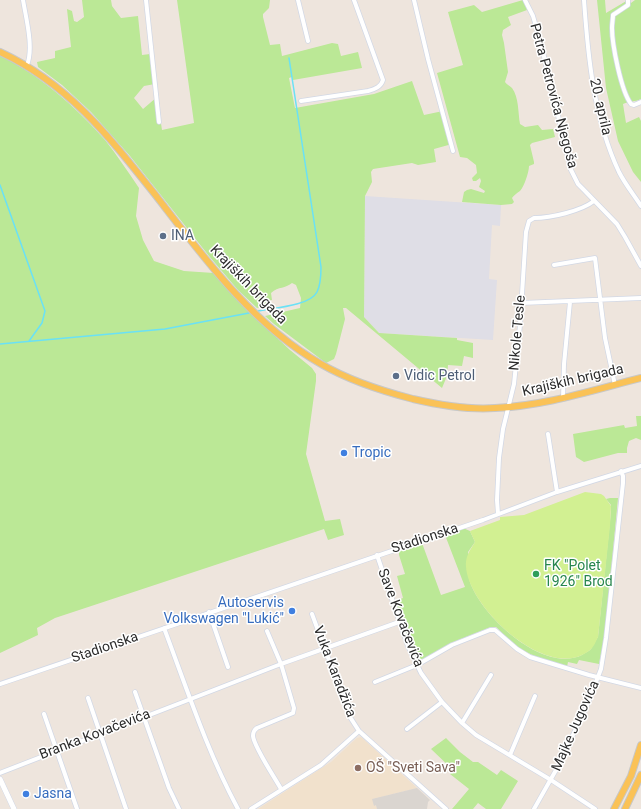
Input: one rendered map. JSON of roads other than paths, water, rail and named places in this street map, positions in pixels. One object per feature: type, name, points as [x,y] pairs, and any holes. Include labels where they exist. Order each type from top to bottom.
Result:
[{"type":"main road","name":"Krajiških brigada","points":[[0,52],[27,65],[42,75],[68,97],[102,130],[197,249],[260,318],[300,350],[334,371],[361,383],[393,394],[445,405],[483,408],[508,407],[563,399],[641,378]]},
{"type":"main road","points":[[614,809],[631,776],[641,744]]},
{"type":"main road","points":[[625,809],[641,775]]},
{"type":"street","points":[[23,0],[29,38],[30,58],[27,65]]},
{"type":"street","points":[[146,0],[159,122]]},
{"type":"street","points":[[298,0],[308,41]]},
{"type":"street","points":[[301,101],[377,89],[382,83],[383,80],[354,0]]},
{"type":"street","points":[[414,0],[453,152]]},
{"type":"street","name":"Petra Petrovića Njegoša","points":[[525,0],[533,16],[541,44],[571,170],[578,184],[617,224],[626,236],[641,266]]},
{"type":"street","name":"20. aprila","points":[[584,0],[596,103],[603,128],[619,172],[641,206]]},
{"type":"street","points":[[628,2],[613,15],[612,34],[623,89],[631,104],[634,105],[641,102]]},
{"type":"street","name":"Nikole Tesle","points":[[498,514],[497,500],[499,458],[503,428],[514,384],[520,325],[526,232],[529,221],[534,218],[575,211],[589,205],[594,201]]},
{"type":"street","points":[[554,265],[595,258],[608,352],[615,385]]},
{"type":"street","points":[[521,303],[641,298]]},
{"type":"street","points":[[563,399],[564,364],[570,302]]},
{"type":"street","points":[[548,434],[557,492]]},
{"type":"street","name":"Stadionska","points":[[0,684],[498,514],[557,492],[641,466]]},
{"type":"street","name":"Majke Jugovića","points":[[534,809],[551,780],[586,708],[601,669],[606,638],[623,483],[621,471]]},
{"type":"street","name":"Save Kovačevića","points":[[377,555],[399,622],[417,665],[431,688],[442,702],[476,735],[551,780],[595,809]]},
{"type":"street","points":[[210,612],[228,667]]},
{"type":"street","name":"Vuka Karadžića","points":[[312,614],[350,717],[359,731],[446,809]]},
{"type":"street","name":"Branka Kovačevića","points":[[0,773],[190,698],[399,622]]},
{"type":"street","points":[[164,628],[211,753],[238,809]]},
{"type":"street","points":[[374,682],[417,665],[452,645],[495,630],[517,649],[530,657],[641,688]]},
{"type":"street","points":[[267,631],[281,664],[294,703],[294,708],[293,712],[257,728],[253,731],[253,736],[259,751],[281,789]]},
{"type":"street","points":[[462,723],[490,675]]},
{"type":"street","points":[[135,692],[169,788],[179,809]]},
{"type":"street","points":[[510,755],[535,696]]},
{"type":"street","points":[[88,698],[126,809]]},
{"type":"street","points":[[407,729],[442,702]]},
{"type":"street","points":[[44,714],[77,809]]},
{"type":"street","points":[[251,809],[321,765],[359,731]]},
{"type":"street","points":[[0,779],[14,809]]},
{"type":"waterway","points":[[258,311],[290,306],[307,300],[313,297],[317,292],[320,280],[321,267],[289,58]]},
{"type":"waterway","points":[[0,185],[45,311],[42,323],[29,341]]},
{"type":"waterway","points":[[0,344],[165,329],[249,313]]},
{"type":"place","name":"INA","points":[[163,236]]},
{"type":"place","name":"Vidic Petrol","points":[[396,376]]},
{"type":"place","name":"Tropic","points":[[344,453]]},
{"type":"place","name":"FK \"Polet 1926\" Brod","points":[[536,574]]},
{"type":"place","name":"Autoservis Volkswagen \"Lukić\"","points":[[292,611]]},
{"type":"place","name":"OŠ \"Sveti Sava\"","points":[[358,768]]},
{"type":"place","name":"Jasna","points":[[26,794]]}]
